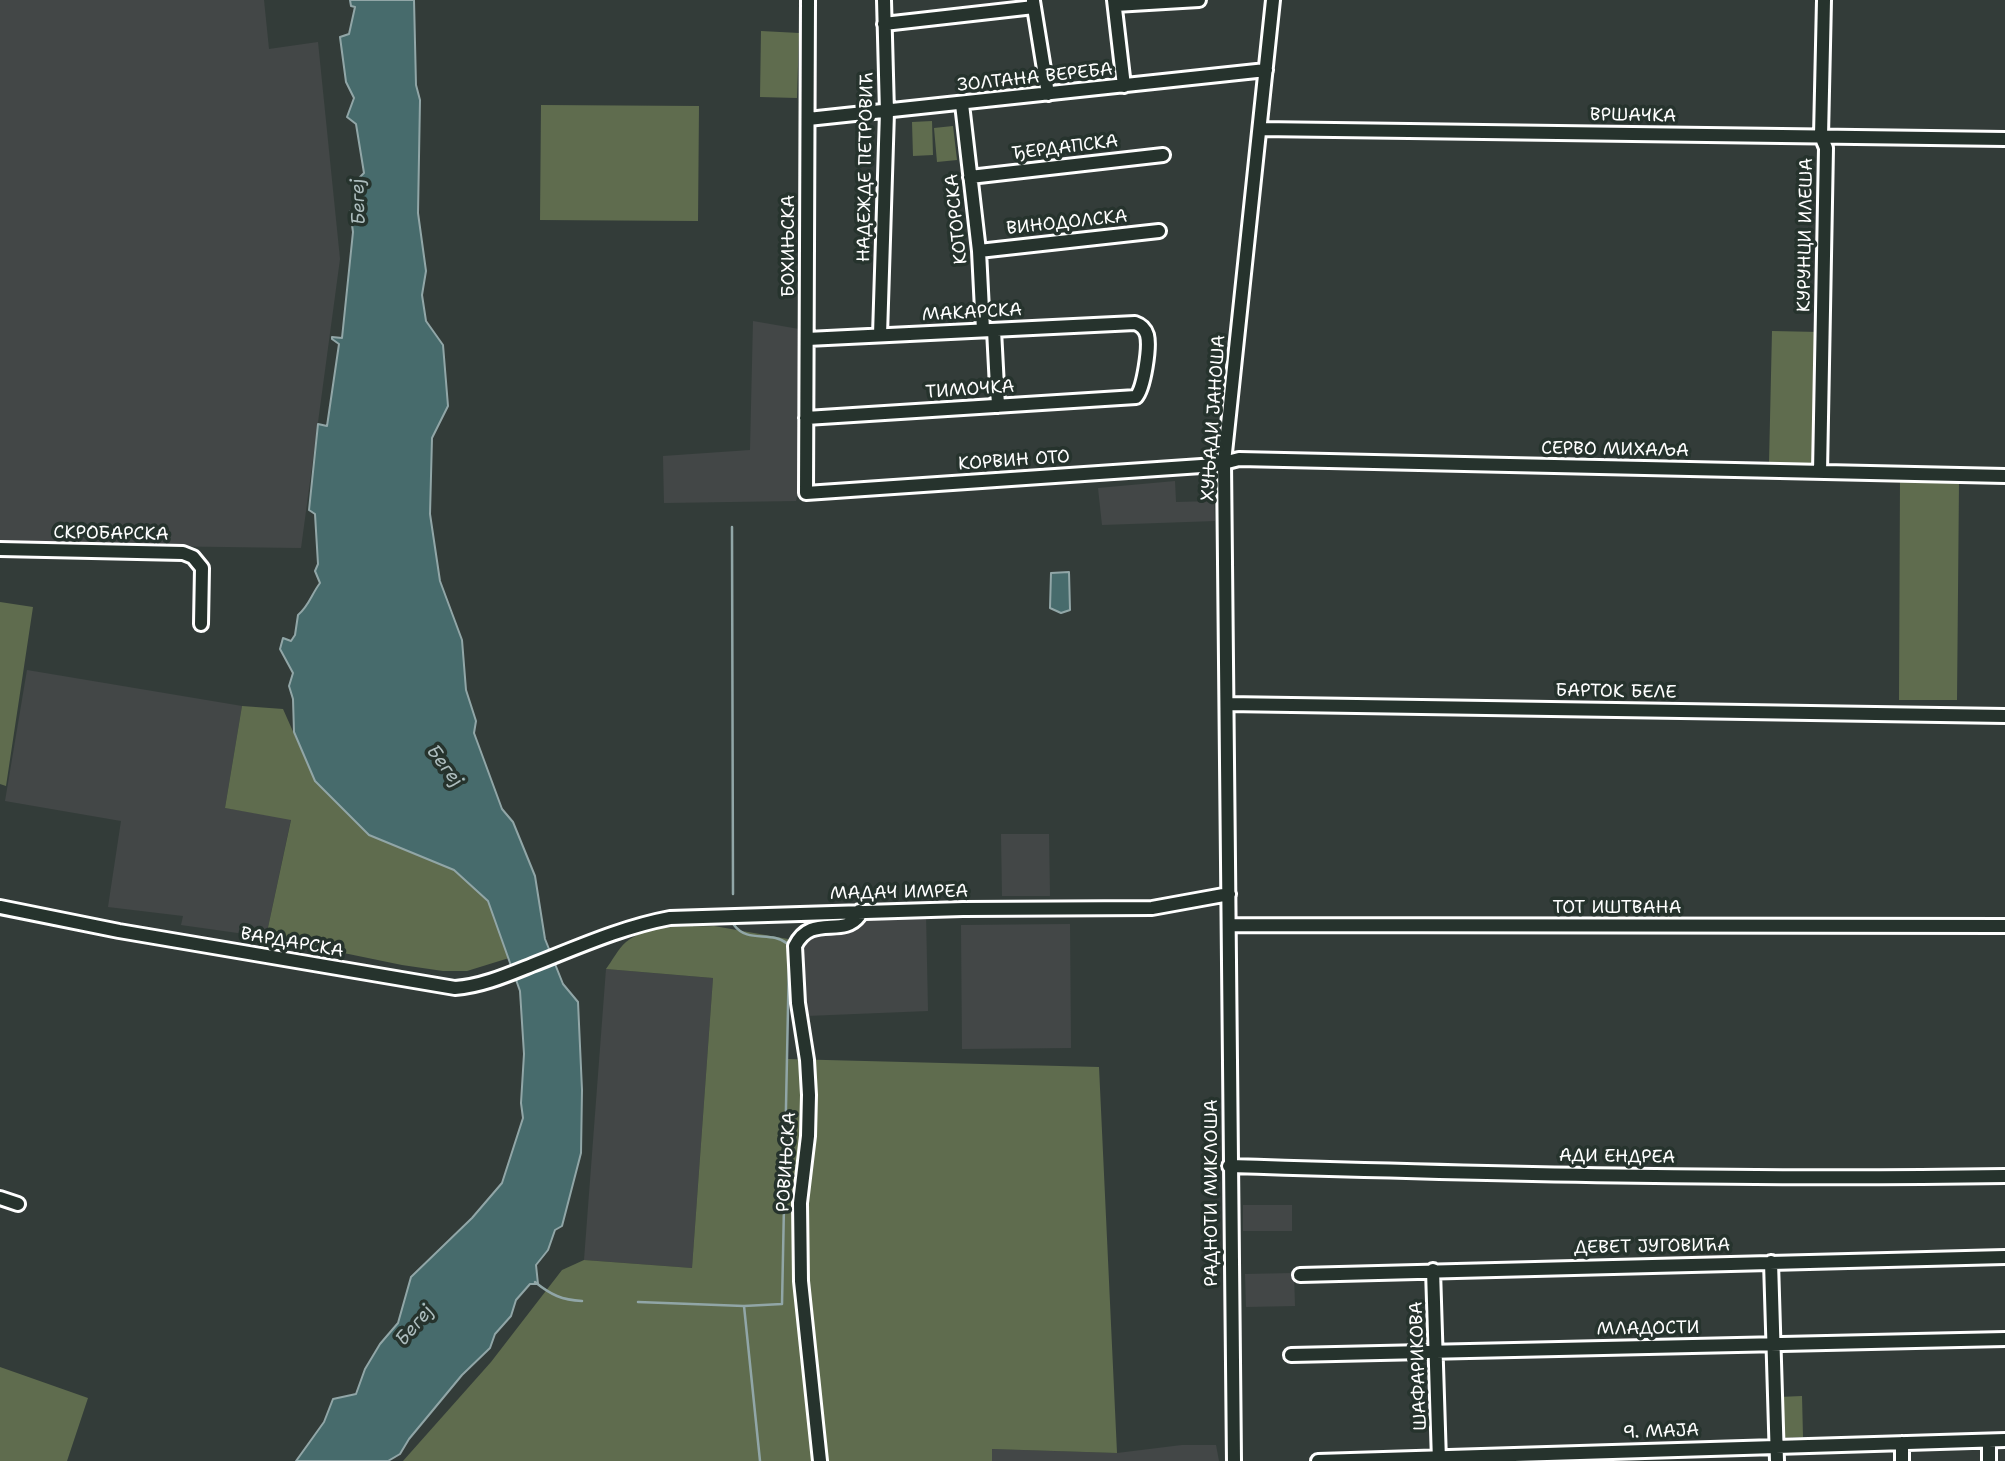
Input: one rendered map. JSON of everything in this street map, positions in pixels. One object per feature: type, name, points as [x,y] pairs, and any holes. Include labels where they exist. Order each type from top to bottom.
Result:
[{"type":"street","name":"БОХИЊСКА","points":[[806,493],[808,0]]},
{"type":"street","name":"НАДЕЖДЕ ПЕТРОВИЋ","points":[[880,335],[887,112],[884,0]]},
{"type":"street","points":[[1124,86],[1114,3],[1199,0]]},
{"type":"street","name":"ХУЊАДИ ЈАНОША","points":[[1229,925],[1224,462],[1273,0]]},
{"type":"street","name":"КУРУНЦИ ИЛЕША","points":[[1820,472],[1826,148],[1821,136],[1824,0]]},
{"type":"street","points":[[884,24],[1033,4],[1048,94]]},
{"type":"street","name":"ЗОЛТАНА ВЕРЕБА","points":[[808,119],[1266,69]]},
{"type":"street","name":"КОТОРСКА","points":[[962,104],[998,406]]},
{"type":"street","name":"ВРШАЧКА","points":[[1260,129],[2005,139]]},
{"type":"street","name":"ЂЕРДАПСКА","points":[[970,177],[1163,155]]},
{"type":"street","name":"ВИНОДОЛСКА","points":[[979,251],[1159,231]]},
{"type":"street","name":"МАКАРСКА","points":[[807,339],[1139,324],[1147,337],[1142,387],[1136,397]]},
{"type":"street","name":"ТИМОЧКА","points":[[806,418],[1136,397]]},
{"type":"street","name":"СЕРВО МИХАЉА","points":[[1224,462],[1239,459],[2005,476]]},
{"type":"street","name":"КОРВИН ОТО","points":[[806,493],[1216,465],[1224,462]]},
{"type":"street","name":"СКРОБАРСКА","points":[[0,549],[183,553],[194,557],[202,568],[201,624]]},
{"type":"street","name":"БАРТОК БЕЛЕ","points":[[1227,704],[2005,716]]},
{"type":"street","name":"МАДАЧ ИМРЕА","points":[[575,948],[625,929],[670,918],[859,911],[1152,908],[1229,894]]},
{"type":"street","name":"ВАРДАРСКА","points":[[0,907],[119,931],[440,986],[470,986],[499,978],[575,948]]},
{"type":"street","name":"РОВИЊСКА","points":[[820,1461],[801,1281],[800,1193],[808,1136],[809,1095],[794,946],[805,932],[815,927],[856,921],[859,911]]},
{"type":"street","name":"ТОТ ИШТВАНА","points":[[1229,925],[2005,926]]},
{"type":"street","name":"РАДНОТИ МИКЛОША","points":[[1229,925],[1229,1166],[1234,1461]]},
{"type":"street","name":"АДИ ЕНДРЕА","points":[[1229,1166],[1725,1176],[2005,1176]]},
{"type":"street","points":[[0,1198],[18,1204]]},
{"type":"street","name":"ДЕВЕТ ЈУГОВИЋА","points":[[1300,1275],[2005,1257]]},
{"type":"street","points":[[1771,1262],[1777,1461]]},
{"type":"street","name":"ШАФАРИКОВА","points":[[1433,1270],[1439,1459]]},
{"type":"street","name":"МЛАДОСТИ","points":[[1291,1355],[2005,1339]]},
{"type":"street","name":"9. МАЈА","points":[[1318,1461],[1691,1455],[1776,1447],[2005,1440]]},
{"type":"street","points":[[1989,1441],[1989,1461]]},
{"type":"street","points":[[1902,1443],[1902,1461]]},
{"type":"shaded area","points":[[0,0],[264,0],[269,49],[318,42],[340,259],[301,548],[0,544]]},
{"type":"shaded area","points":[[753,321],[799,329],[797,431],[801,479],[796,501],[664,503],[663,456],[750,450]]},
{"type":"shaded area","points":[[1175,481],[1176,502],[1214,501],[1215,521],[1102,525],[1098,488]]},
{"type":"shaded area","points":[[27,670],[242,706],[225,808],[291,819],[266,937],[181,925],[183,916],[108,907],[121,821],[5,801]]},
{"type":"shaded area","points":[[1001,834],[1049,834],[1050,896],[1002,896]]},
{"type":"shaded area","points":[[869,913],[926,914],[928,1011],[806,1016],[804,935],[852,926],[862,922]]},
{"type":"shaded area","points":[[1070,924],[1071,1048],[962,1049],[961,925]]},
{"type":"shaded area","points":[[606,969],[713,978],[692,1268],[584,1260]]},
{"type":"shaded area","points":[[1243,1205],[1292,1205],[1292,1231],[1243,1231]]},
{"type":"shaded area","points":[[1294,1273],[1295,1306],[1246,1307],[1245,1274]]},
{"type":"shaded area","points":[[1182,1445],[1216,1445],[1219,1461],[992,1461],[992,1449],[1117,1453]]},
{"type":"green space","points":[[761,31],[799,33],[797,98],[760,97]]},
{"type":"green space","points":[[541,105],[699,106],[698,221],[540,220]]},
{"type":"green space","points":[[932,121],[933,155],[913,156],[912,122]]},
{"type":"green space","points":[[953,126],[957,160],[937,162],[934,128]]},
{"type":"green space","points":[[1772,331],[1819,332],[1816,465],[1769,464]]},
{"type":"green space","points":[[1900,481],[1959,482],[1957,700],[1899,700]]},
{"type":"green space","points":[[0,602],[33,607],[6,786],[0,784]]},
{"type":"green space","points":[[242,706],[283,709],[315,781],[369,835],[454,870],[488,901],[509,958],[467,971],[443,971],[266,937],[291,820],[225,808]]},
{"type":"green space","points":[[714,926],[788,939],[787,1059],[1099,1067],[1117,1453],[992,1449],[992,1461],[403,1461],[491,1362],[562,1270],[584,1260],[692,1268],[713,978],[606,969],[626,942],[635,936],[668,927]]},
{"type":"green space","points":[[0,1367],[88,1398],[67,1461],[0,1461]]},
{"type":"green space","points":[[1802,1396],[1803,1437],[1781,1438],[1779,1397]]},
{"type":"water","name":"Бегеј","points":[[350,0],[414,0],[416,85],[420,100],[418,213],[426,271],[422,295],[426,321],[443,345],[448,406],[432,438],[430,514],[440,581],[462,640],[466,690],[476,721],[474,733],[502,809],[513,822],[535,876],[545,939],[563,984],[578,1002],[582,1090],[581,1153],[562,1226],[555,1230],[548,1250],[536,1265],[538,1284],[530,1284],[516,1300],[511,1316],[495,1334],[490,1348],[462,1375],[409,1439],[400,1454],[388,1461],[296,1461],[324,1422],[333,1399],[356,1394],[365,1369],[380,1344],[398,1323],[411,1277],[472,1218],[502,1183],[523,1118],[521,1103],[524,1054],[520,991],[488,901],[454,870],[369,835],[315,781],[294,732],[293,699],[289,686],[293,673],[280,649],[283,638],[291,641],[295,635],[298,615],[320,583],[315,571],[318,564],[315,514],[309,510],[318,424],[327,426],[339,344],[332,337],[342,338],[353,232],[350,211],[355,212],[362,188],[358,179],[364,173],[356,124],[347,117],[354,98],[346,82],[340,37],[349,34],[355,7],[351,6]]},
{"type":"water","points":[[1069,572],[1070,610],[1061,613],[1050,608],[1051,573]]},
{"type":"waterway","points":[[732,527],[733,894]]},
{"type":"waterway","points":[[734,925],[746,934],[774,938],[788,944],[789,958],[782,1304],[744,1306]]},
{"type":"waterway","points":[[535,1282],[557,1296],[582,1301]]},
{"type":"waterway","points":[[638,1302],[744,1306],[760,1461]]}]
